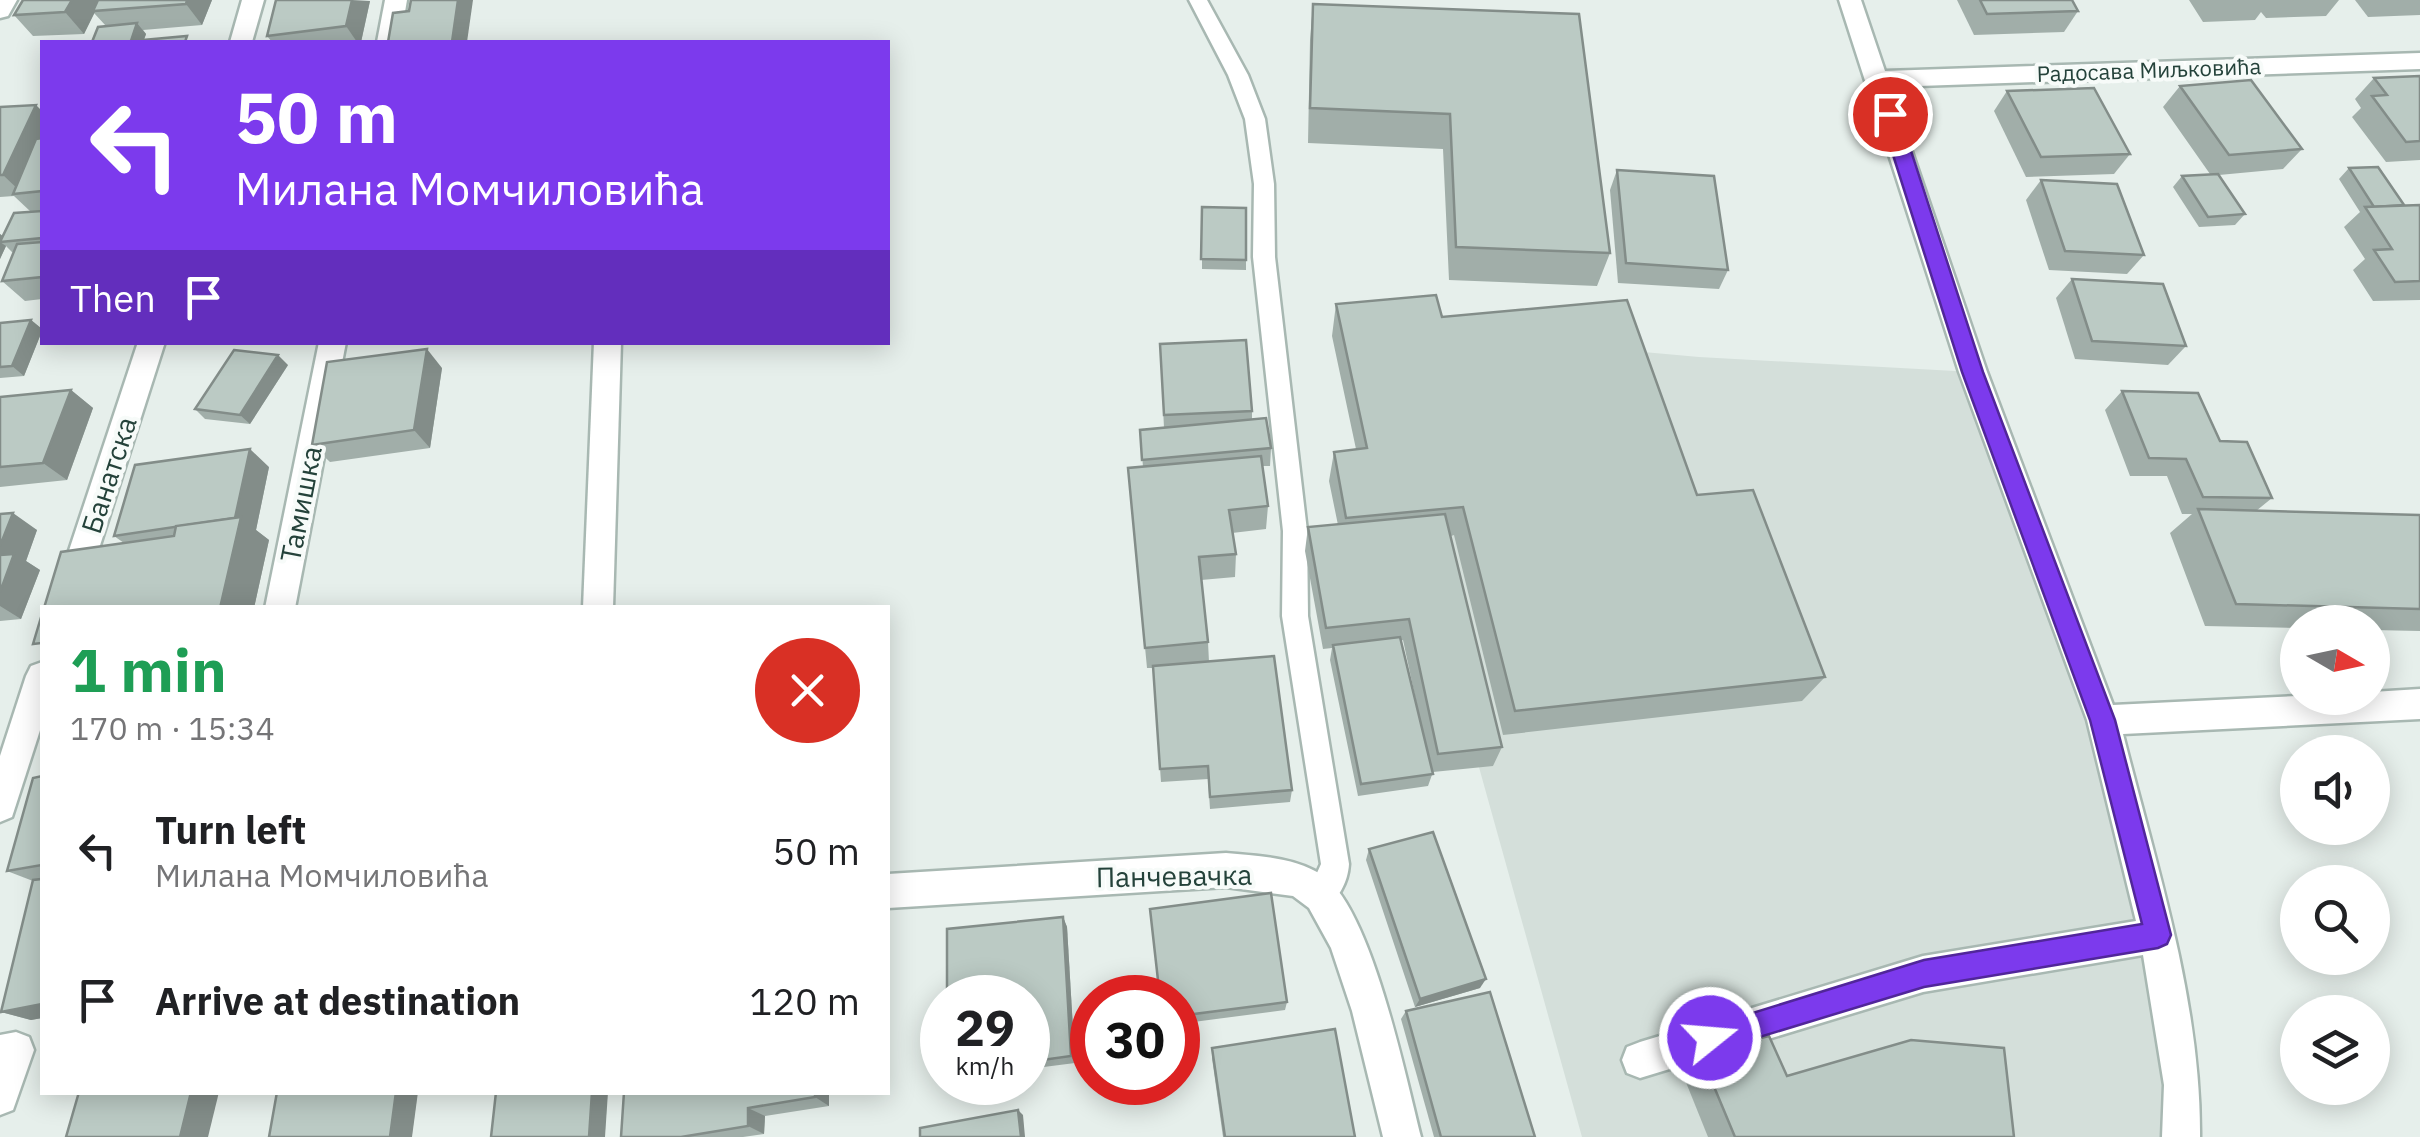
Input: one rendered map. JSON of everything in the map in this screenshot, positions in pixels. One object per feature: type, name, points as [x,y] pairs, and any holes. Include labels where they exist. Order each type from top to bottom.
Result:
[{"type":"street","points":[[0,11],[6,0]]},
{"type":"street","points":[[241,40],[253,0]]},
{"type":"street","points":[[389,40],[396,0]]},
{"type":"street","points":[[1850,0],[1973,372],[2102,720],[2158,935],[2182,1085],[2181,1137]]},
{"type":"street","name":"Радосава Миљковића","points":[[1878,80],[2420,60]]},
{"type":"street","name":"Банатска","points":[[66,605],[151,345]]},
{"type":"street","name":"Тамишка","points":[[281,605],[333,345]]},
{"type":"street","points":[[598,605],[608,345]]},
{"type":"street","points":[[0,806],[40,682]]},
{"type":"street","points":[[2102,720],[2420,704]]},
{"type":"street","name":"Панчевачка","points":[[890,891],[1226,870],[1272,875],[1303,884],[1321,896]]},
{"type":"street","points":[[1321,896],[1345,943],[1379,1046],[1402,1137]]},
{"type":"street","points":[[1640,1060],[1924,974],[2158,935]]},
{"type":"street","points":[[0,1097],[19,1049]]},
{"type":"lane","points":[[1198,0],[1238,75],[1255,119],[1264,184],[1264,257],[1296,530],[1295,616],[1335,864],[1334,875],[1321,896]]},
{"type":"shaded area","points":[[1353,315],[1555,344],[1699,357],[1973,372],[2103,720],[2181,1137],[1582,1137]]},
{"type":"building","points":[[23,0],[72,0],[65,12],[14,15]]},
{"type":"building","points":[[98,0],[187,0],[186,4],[93,11]]},
{"type":"building","points":[[276,0],[352,0],[346,26],[267,36]]},
{"type":"building","points":[[411,0],[458,0],[452,40],[388,40],[393,13],[409,11]]},
{"type":"building","points":[[1980,0],[2072,0],[2078,11],[1987,14]]},
{"type":"building","points":[[1313,4],[1579,14],[1610,253],[1456,247],[1450,114],[1310,108]]},
{"type":"building","points":[[137,23],[131,40],[93,40],[98,27]]},
{"type":"building","points":[[187,36],[186,40],[143,40]]},
{"type":"building","points":[[2420,76],[2420,141],[2406,142],[2372,96],[2387,95],[2374,78]]},
{"type":"building","points":[[2251,80],[2302,149],[2229,155],[2180,86]]},
{"type":"building","points":[[2094,88],[2130,154],[2041,157],[2007,91]]},
{"type":"building","points":[[36,105],[3,175],[0,175],[0,107]]},
{"type":"building","points":[[40,138],[40,191],[13,194],[36,139]]},
{"type":"building","points":[[2378,167],[2404,205],[2374,207],[2349,168]]},
{"type":"building","points":[[1617,170],[1714,176],[1728,270],[1626,263]]},
{"type":"building","points":[[2218,174],[2245,214],[2208,217],[2182,176]]},
{"type":"building","points":[[2041,180],[2117,184],[2144,255],[2065,251]]},
{"type":"building","points":[[2420,205],[2420,281],[2395,282],[2374,250],[2392,249],[2365,207]]},
{"type":"building","points":[[1202,207],[1246,208],[1246,260],[1201,259]]},
{"type":"building","points":[[40,211],[40,238],[0,242],[14,213]]},
{"type":"building","points":[[40,242],[40,277],[2,281],[17,244]]},
{"type":"building","points":[[2072,279],[2163,284],[2186,346],[2092,341]]},
{"type":"building","points":[[1436,295],[1442,317],[1627,300],[1697,495],[1753,490],[1825,677],[1515,711],[1463,507],[1346,518],[1334,452],[1367,448],[1336,304]]},
{"type":"building","points":[[31,320],[12,366],[0,367],[0,323]]},
{"type":"building","points":[[1246,340],[1252,411],[1164,415],[1160,344]]},
{"type":"building","points":[[427,349],[414,430],[312,445],[327,362]]},
{"type":"building","points":[[234,350],[278,355],[240,415],[195,409]]},
{"type":"building","points":[[71,390],[43,463],[0,467],[0,397]]},
{"type":"building","points":[[2122,391],[2198,393],[2220,441],[2247,442],[2272,498],[2203,497],[2186,459],[2149,458]]},
{"type":"building","points":[[1266,418],[1271,448],[1142,460],[1140,430]]},
{"type":"building","points":[[250,449],[235,518],[114,536],[135,465]]},
{"type":"building","points":[[1261,456],[1268,506],[1229,510],[1236,554],[1199,557],[1208,642],[1145,648],[1128,468]]},
{"type":"building","points":[[2198,509],[2420,515],[2420,609],[2390,608],[2390,605],[2236,604]]},
{"type":"building","points":[[13,513],[0,546],[0,514]]},
{"type":"building","points":[[1445,514],[1502,747],[1438,754],[1409,619],[1326,628],[1308,527]]},
{"type":"building","points":[[241,517],[221,605],[45,605],[61,552],[174,536],[176,526]]},
{"type":"building","points":[[14,554],[0,592],[0,555]]},
{"type":"building","points":[[40,621],[40,643],[33,644]]},
{"type":"building","points":[[1400,637],[1433,774],[1361,784],[1333,645]]},
{"type":"building","points":[[1274,656],[1292,790],[1210,797],[1208,766],[1160,769],[1153,666]]},
{"type":"building","points":[[40,776],[40,865],[7,871],[33,778]]},
{"type":"building","points":[[1433,832],[1486,979],[1420,999],[1369,849]]},
{"type":"building","points":[[40,879],[40,1004],[1,1012],[33,880]]},
{"type":"building","points":[[1271,893],[1287,1002],[1200,1013],[1200,975],[1157,975],[1150,909]]},
{"type":"building","points":[[1063,917],[1070,1056],[1050,1059],[1050,975],[947,975],[947,929]]},
{"type":"building","points":[[1490,992],[1535,1137],[1441,1137],[1406,1011]]},
{"type":"building","points":[[1335,1029],[1355,1137],[1225,1137],[1212,1048]]},
{"type":"building","points":[[1769,1036],[1787,1076],[1911,1040],[2004,1048],[2014,1137],[1735,1137],[1700,1053]]},
{"type":"building","points":[[78,1095],[190,1095],[180,1137],[66,1137]]},
{"type":"building","points":[[276,1095],[396,1095],[390,1137],[269,1137]]},
{"type":"building","points":[[496,1095],[592,1095],[589,1137],[491,1137]]},
{"type":"building","points":[[624,1095],[815,1095],[748,1108],[748,1126],[681,1137],[621,1137]]},
{"type":"building","points":[[1018,1110],[1021,1137],[920,1137],[920,1128]]},
{"type":"route","points":[[1710,1038],[1924,974],[2158,935],[2102,720],[1973,372],[1890,114]]}]
